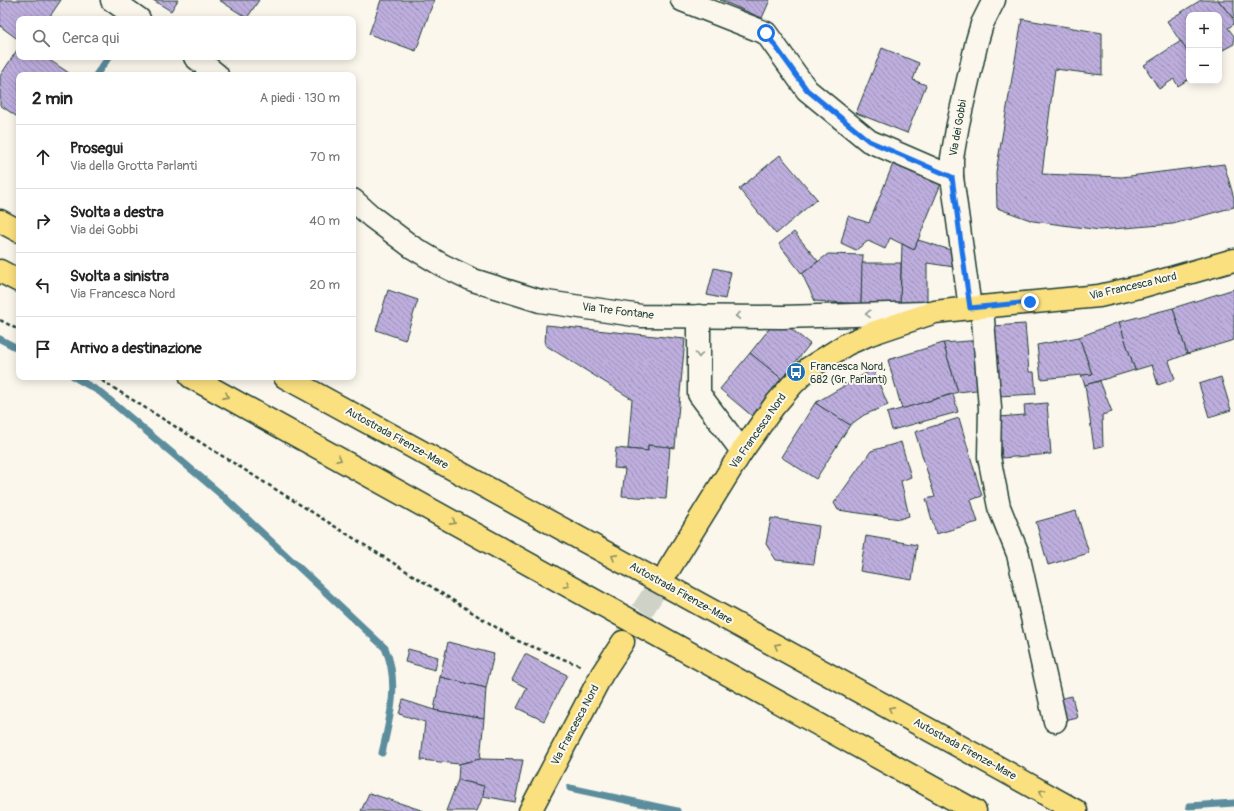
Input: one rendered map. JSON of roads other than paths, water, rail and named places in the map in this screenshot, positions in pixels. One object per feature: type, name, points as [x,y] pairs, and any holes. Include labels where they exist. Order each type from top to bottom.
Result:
[{"type":"main road","points":[[0,221],[16,229]]},
{"type":"main road","name":"Via Francesca Nord","points":[[669,569],[742,451],[774,406],[809,368],[847,344],[870,334],[935,312],[1099,296],[1143,286],[1234,260]]},
{"type":"main road","points":[[0,271],[16,279]]},
{"type":"main road","points":[[197,380],[974,811]]},
{"type":"main road","name":"Autostrada Firenze-Mare","points":[[290,380],[1076,811]]},
{"type":"main road","name":"Via Francesca Nord","points":[[530,811],[602,674],[623,642]]},
{"type":"street","points":[[112,0],[135,16]]},
{"type":"street","points":[[682,0],[766,33],[807,90],[869,141],[952,177]]},
{"type":"street","name":"Via dei Gobbi","points":[[994,0],[982,24],[977,41],[954,141],[952,177],[976,307],[990,408],[989,457],[999,507],[1018,554],[1055,721]]},
{"type":"street","points":[[199,60],[213,72]]},
{"type":"street","name":"Via Tre Fontane","points":[[356,203],[372,217],[412,247],[442,265],[473,280],[547,302],[641,316],[782,317],[935,312]]},
{"type":"street","points":[[699,316],[699,394],[742,451]]},
{"type":"waterway","points":[[98,72],[107,60]]},
{"type":"waterway","points":[[0,339],[16,347]]},
{"type":"waterway","points":[[79,380],[100,392],[224,497],[385,648],[390,661],[393,687],[388,727],[382,753]]},
{"type":"waterway","points":[[570,788],[677,811]]},
{"type":"waterway","points":[[1189,806],[1234,803]]},
{"type":"tunnel","points":[[624,639],[669,569]]},
{"type":"place","name":"Francesca Nord, 682 (Gr. Parlanti)","points":[[796,372]]}]
